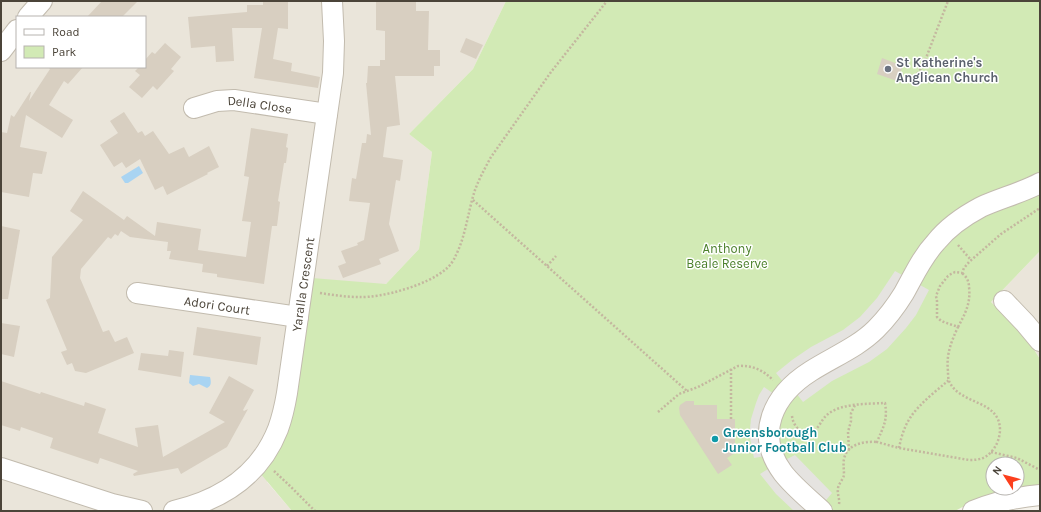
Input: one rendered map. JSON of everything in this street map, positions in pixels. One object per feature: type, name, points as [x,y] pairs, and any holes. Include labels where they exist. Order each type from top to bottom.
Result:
[{"type":"street","points":[[29,16],[42,1]]},
{"type":"street","name":"Yaralla Crescent","points":[[174,511],[202,503],[225,492],[246,476],[262,458],[279,427],[284,406],[298,317],[327,114],[334,57],[332,1]]},
{"type":"street","points":[[1,52],[16,31]]},
{"type":"street","name":"Della Close","points":[[194,109],[217,101],[234,100],[327,114]]},
{"type":"street","points":[[830,508],[784,474],[778,466],[771,447],[769,436],[772,416],[780,400],[786,392],[805,376],[863,340],[880,325],[898,302],[928,252],[945,232],[982,207],[1028,190],[1040,183]]},
{"type":"street","name":"Adori Court","points":[[137,293],[298,317]]},
{"type":"street","points":[[1004,301],[1040,341]]},
{"type":"street","points":[[1,468],[105,502],[142,511]]},
{"type":"street","points":[[973,511],[990,504],[1040,495]]},
{"type":"path","points":[[301,291],[345,296],[374,296],[404,289],[421,283],[439,274],[449,266],[457,254],[472,200],[491,157],[551,72],[607,1]]},
{"type":"path","points":[[906,75],[914,76],[918,74],[926,58],[948,1]]},
{"type":"path","points":[[472,200],[687,391]]},
{"type":"path","points":[[962,273],[966,265],[1001,234],[1040,208]]},
{"type":"path","points":[[547,266],[556,256]]},
{"type":"path","points":[[830,508],[839,500],[837,492],[843,478],[844,457],[849,450],[862,443],[877,442],[899,448],[976,460],[984,458],[996,445],[1000,435],[998,417],[990,409],[960,394],[953,388],[949,380],[947,362],[949,348],[967,309],[970,298],[968,282],[965,275],[955,272],[948,276],[940,286],[936,296],[938,304],[937,315],[938,319],[943,322],[958,327]]},
{"type":"path","points":[[658,412],[679,394],[698,387],[731,369],[738,366],[743,366],[757,368],[770,376],[786,392],[794,401],[792,416],[794,423],[798,429],[805,432],[812,432],[815,430],[826,416],[833,411],[855,405],[885,403],[887,413],[886,418],[877,442]]},
{"type":"path","points":[[731,369],[731,419]]},
{"type":"path","points":[[899,448],[911,416],[949,380]]},
{"type":"path","points":[[849,450],[848,432],[851,421],[851,413],[855,405]]},
{"type":"path","points":[[991,452],[1017,458],[1040,470]]},
{"type":"path","points":[[273,471],[315,511]]},
{"type":"shaded area","points":[[1,1],[506,1],[473,69],[409,134],[432,152],[419,249],[386,284],[267,482],[292,511],[1,511]]},
{"type":"shaded area","points":[[1040,251],[1040,359],[1034,349],[991,302]]},
{"type":"shaded area","points":[[895,271],[929,290],[916,315],[906,328],[887,349],[869,362],[832,381],[803,402],[796,393],[783,410],[778,438],[785,460],[795,455],[832,493],[817,511],[794,511],[776,494],[760,474],[771,467],[765,456],[754,458],[750,438],[750,429],[751,419],[759,395],[764,387],[774,394],[784,383],[776,373],[811,347],[843,330],[860,317],[877,298]]},
{"type":"green space","name":"Anthony Beale Reserve","points":[[506,1],[1040,1],[1040,251],[991,302],[1024,336],[1040,359],[1040,486],[1025,490],[1025,456],[985,456],[985,496],[1000,496],[968,504],[955,511],[292,511],[260,473],[312,278],[386,284],[419,249],[432,152],[409,134],[473,69]]},
{"type":"water","points":[[139,166],[143,173],[128,183],[125,183],[121,177]]},
{"type":"water","points":[[190,375],[210,377],[211,382],[209,387],[207,388],[199,384],[193,386],[189,383]]},
{"type":"building","points":[[102,1],[138,1],[123,16],[88,16]]},
{"type":"building","points":[[263,1],[288,1],[288,29],[278,28],[273,59],[292,63],[291,71],[320,77],[318,88],[254,78],[262,28],[232,28],[234,61],[216,62],[215,46],[191,48],[188,17],[247,12],[247,5],[263,5]]},
{"type":"building","points":[[376,1],[416,1],[416,11],[429,11],[428,50],[440,50],[440,66],[434,66],[434,76],[395,76],[400,125],[387,127],[383,157],[403,160],[400,181],[396,180],[389,224],[399,251],[379,259],[381,264],[343,278],[338,266],[346,263],[341,251],[358,245],[357,243],[364,240],[370,203],[349,201],[352,178],[356,179],[362,143],[366,143],[367,134],[371,135],[366,83],[368,66],[380,66],[380,60],[385,60],[385,31],[376,30]]},
{"type":"building","points":[[466,38],[483,45],[476,59],[460,52]]},
{"type":"building","points":[[165,43],[181,57],[171,69],[174,71],[157,90],[153,86],[142,98],[129,87],[140,75],[135,71],[138,68],[146,68],[146,59],[152,52],[155,54]]},
{"type":"building","name":"St Katherine's Anglican Church","points":[[882,58],[903,66],[897,81],[877,74]]},
{"type":"building","points":[[49,68],[82,68],[68,84],[64,81],[49,105],[73,120],[62,138],[26,115],[20,147],[47,152],[42,174],[33,173],[29,197],[1,192],[1,132],[7,133],[11,115],[14,117],[31,92],[29,101],[50,69]]},
{"type":"building","points":[[124,112],[138,133],[142,131],[145,136],[153,131],[169,154],[184,147],[189,157],[209,146],[219,167],[167,195],[163,186],[155,190],[140,159],[126,168],[122,162],[114,167],[100,145],[118,133],[110,121]]},
{"type":"building","points":[[251,128],[288,134],[286,163],[284,163],[278,201],[280,202],[277,226],[272,226],[264,284],[217,277],[217,274],[202,272],[203,264],[169,259],[171,251],[167,251],[168,242],[130,237],[121,231],[118,236],[115,234],[111,239],[108,237],[81,269],[80,278],[103,332],[109,330],[115,342],[127,337],[134,353],[86,373],[75,371],[72,363],[67,365],[61,352],[67,350],[46,300],[50,298],[52,257],[83,220],[70,211],[83,191],[124,220],[127,216],[155,236],[157,222],[201,229],[198,250],[246,257],[251,222],[242,221],[249,177],[244,176]]},
{"type":"building","points":[[1,226],[20,230],[8,299],[1,299]]},
{"type":"building","points":[[1,323],[20,326],[14,357],[1,354]]},
{"type":"building","points":[[197,327],[261,337],[257,365],[193,355]]},
{"type":"building","points":[[169,350],[184,352],[181,377],[138,370],[141,353],[168,356]]},
{"type":"building","points":[[229,376],[254,390],[243,410],[248,409],[227,447],[181,474],[178,468],[134,476],[133,474],[138,471],[100,458],[98,464],[50,448],[53,438],[21,427],[20,431],[1,425],[1,381],[84,406],[85,402],[106,409],[98,433],[138,447],[135,428],[158,425],[163,457],[225,422],[209,413]]},
{"type":"building","name":"Greensborough Junior Football Club","points":[[686,401],[694,401],[694,405],[717,405],[717,419],[735,419],[735,453],[727,458],[732,465],[718,474],[680,415],[680,405]]},
{"type":"place","name":"St Katherine's Anglican Church","points":[[888,69]]},
{"type":"place","name":"Greensborough Junior Football Club","points":[[715,439]]}]
